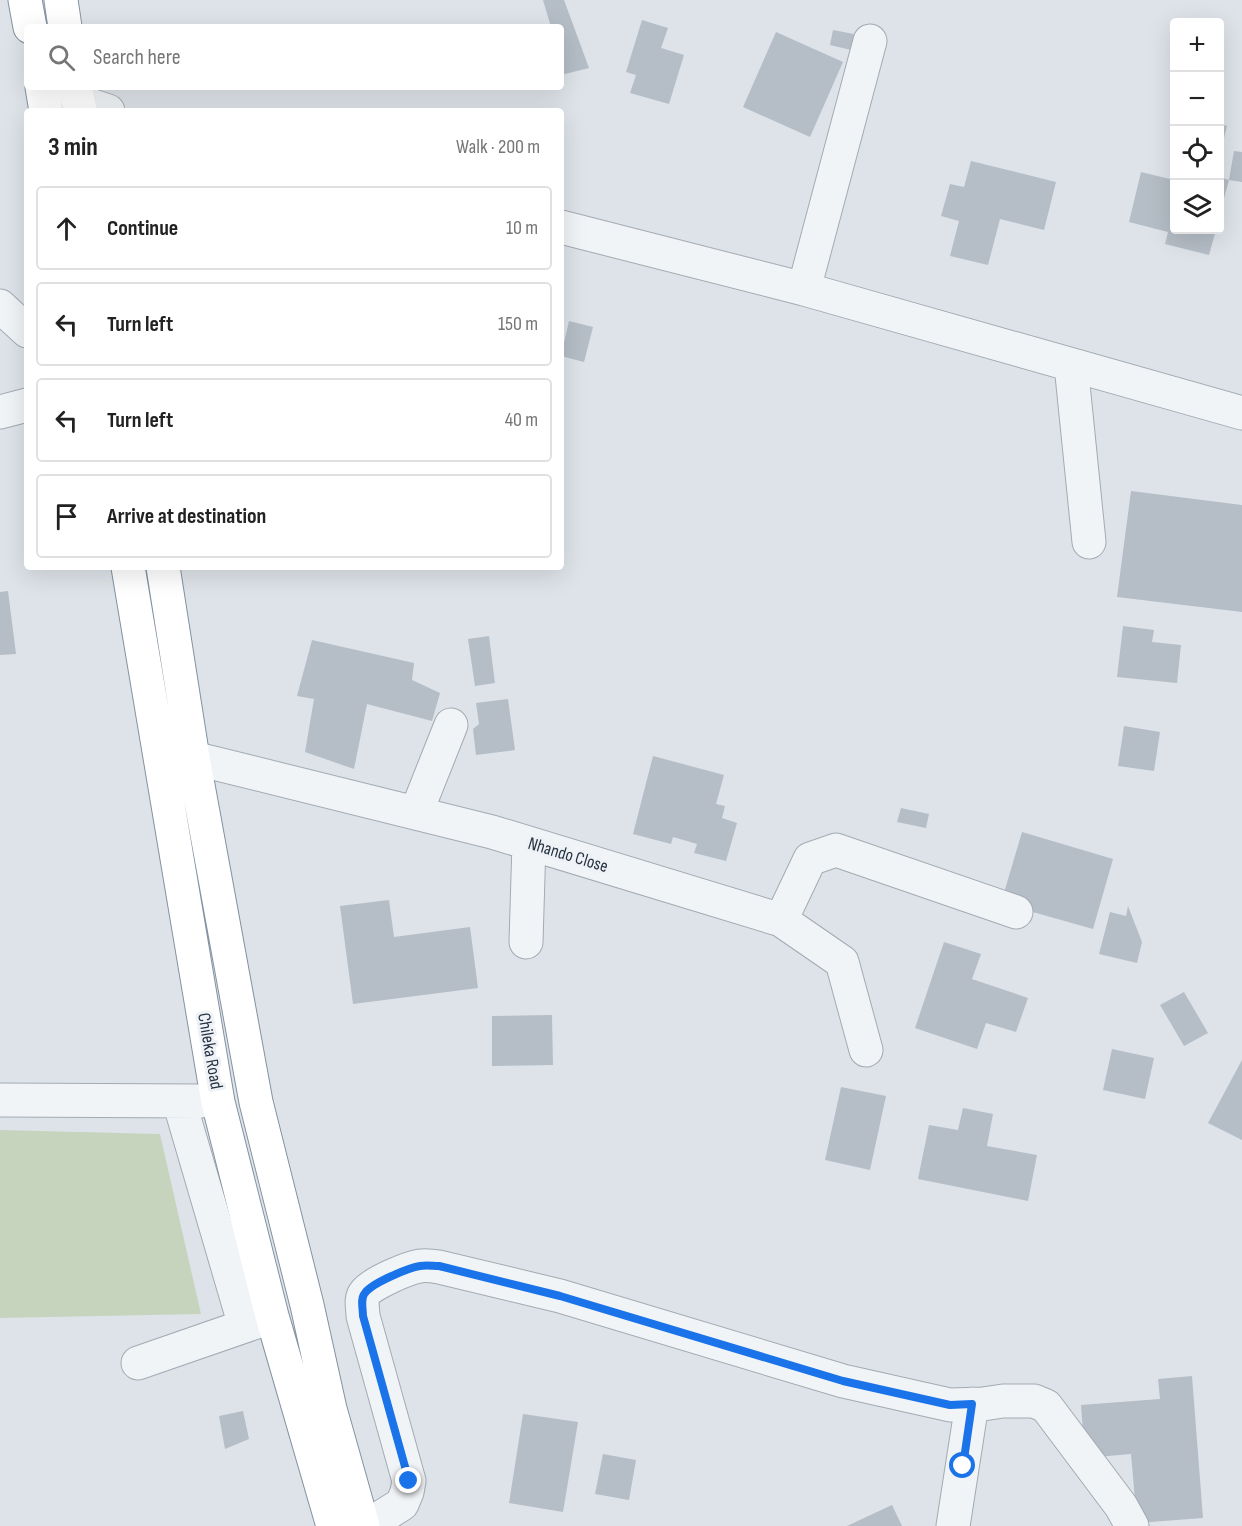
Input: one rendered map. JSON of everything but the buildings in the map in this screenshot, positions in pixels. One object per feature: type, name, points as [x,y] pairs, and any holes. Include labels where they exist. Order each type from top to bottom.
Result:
[{"type":"highway","points":[[25,0],[29,24]]},
{"type":"highway","points":[[61,0],[65,24]]},
{"type":"highway","points":[[42,90],[46,108]]},
{"type":"highway","name":"Chileka Road","points":[[129,570],[218,1102],[259,1321],[333,1526]]},
{"type":"highway","name":"Chileka Road","points":[[163,570],[193,758],[256,1102],[307,1305],[330,1409],[365,1526]]},
{"type":"street","points":[[804,289],[870,41]]},
{"type":"street","points":[[78,100],[100,108]]},
{"type":"street","points":[[564,228],[804,289],[1242,413]]},
{"type":"street","points":[[0,306],[24,328]]},
{"type":"street","points":[[1071,365],[1089,542]]},
{"type":"street","points":[[0,412],[24,406]]},
{"type":"street","points":[[416,813],[451,725]]},
{"type":"street","name":"Nhando Close","points":[[193,758],[529,843],[781,920],[842,962],[866,1050]]},
{"type":"street","points":[[526,942],[529,843]]},
{"type":"street","points":[[781,920],[810,860],[836,850],[1016,912]]},
{"type":"street","points":[[0,1100],[218,1102]]},
{"type":"street","points":[[138,1363],[259,1321],[179,1101]]},
{"type":"street","points":[[365,1526],[402,1504],[409,1481],[363,1316],[362,1299],[372,1286],[402,1271],[421,1266],[439,1266],[560,1296],[843,1381],[950,1405],[1035,1401],[1046,1406],[1121,1506],[1132,1526]]},
{"type":"street","points":[[953,1526],[972,1404]]},
{"type":"green space","points":[[0,1130],[160,1134],[201,1314],[0,1318]]},
{"type":"route","points":[[409,1481],[363,1316],[362,1299],[372,1286],[402,1271],[421,1266],[439,1266],[560,1296],[843,1381],[950,1405],[972,1404],[963,1466]]}]
